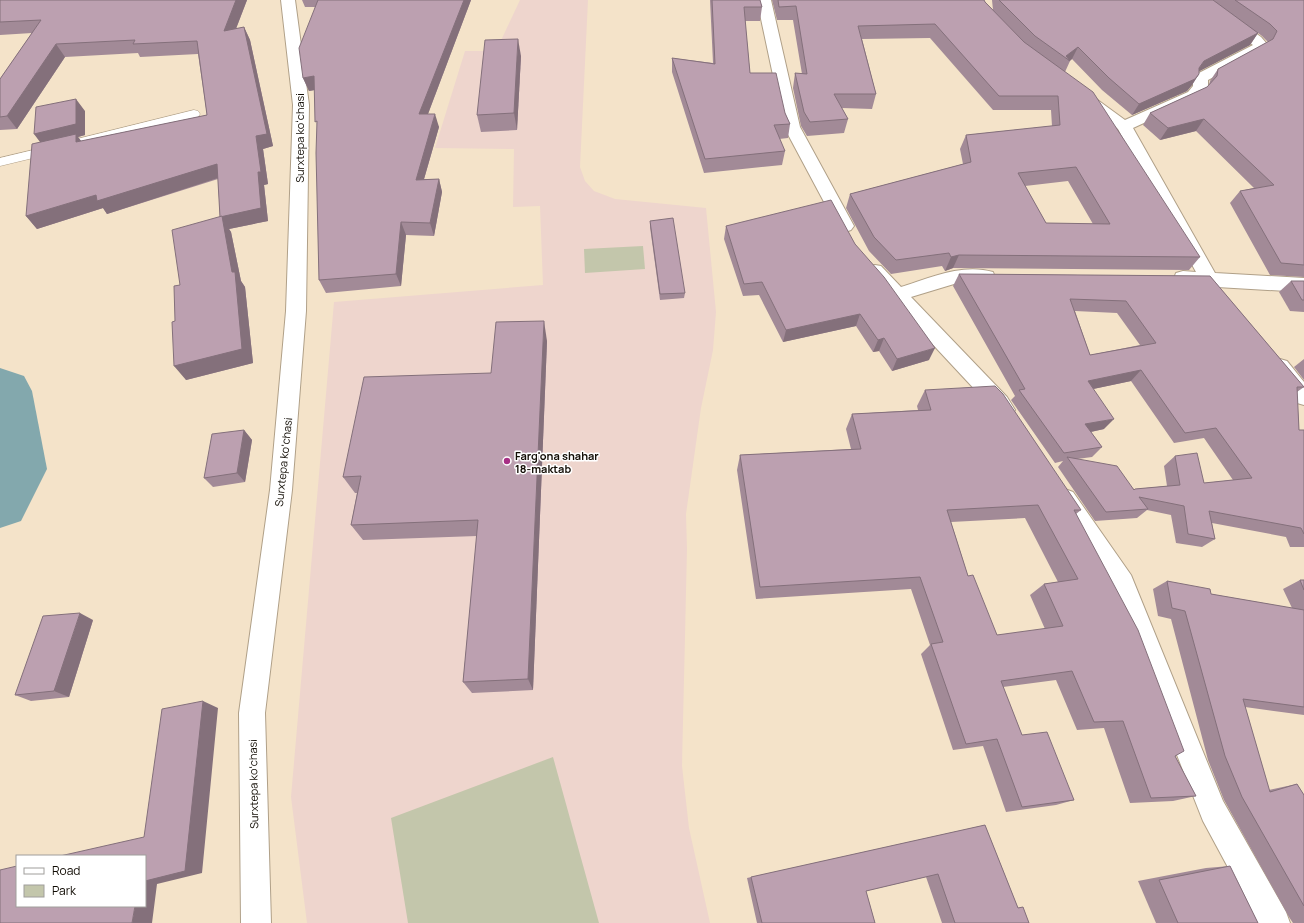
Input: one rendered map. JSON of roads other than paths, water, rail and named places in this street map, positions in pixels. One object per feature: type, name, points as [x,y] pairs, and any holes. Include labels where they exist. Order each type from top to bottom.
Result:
[{"type":"street","name":"Surxtepa koʻchasi","points":[[256,923],[252,713],[281,490],[296,316],[301,105],[288,0]]},
{"type":"street","points":[[764,0],[792,126],[857,249],[897,295],[1000,403],[1017,429]]},
{"type":"street","points":[[1124,126],[1194,95],[1200,87],[1202,76],[1259,47],[1260,44],[1256,40],[1199,0]]},
{"type":"street","points":[[1074,89],[1124,126],[1209,279],[1224,297]]},
{"type":"street","points":[[897,295],[953,277],[1001,277]]},
{"type":"street","points":[[1169,278],[1304,285]]},
{"type":"street","points":[[1269,353],[1304,397]]},
{"type":"street","points":[[1052,480],[1122,583],[1213,811],[1275,923]]},
{"type":"lane","points":[[0,162],[194,114]]},
{"type":"waterway","points":[[0,390],[5,391],[18,469],[0,502]]},
{"type":"place","name":"Farg'ona shahar 18-maktab","points":[[507,461]]}]
